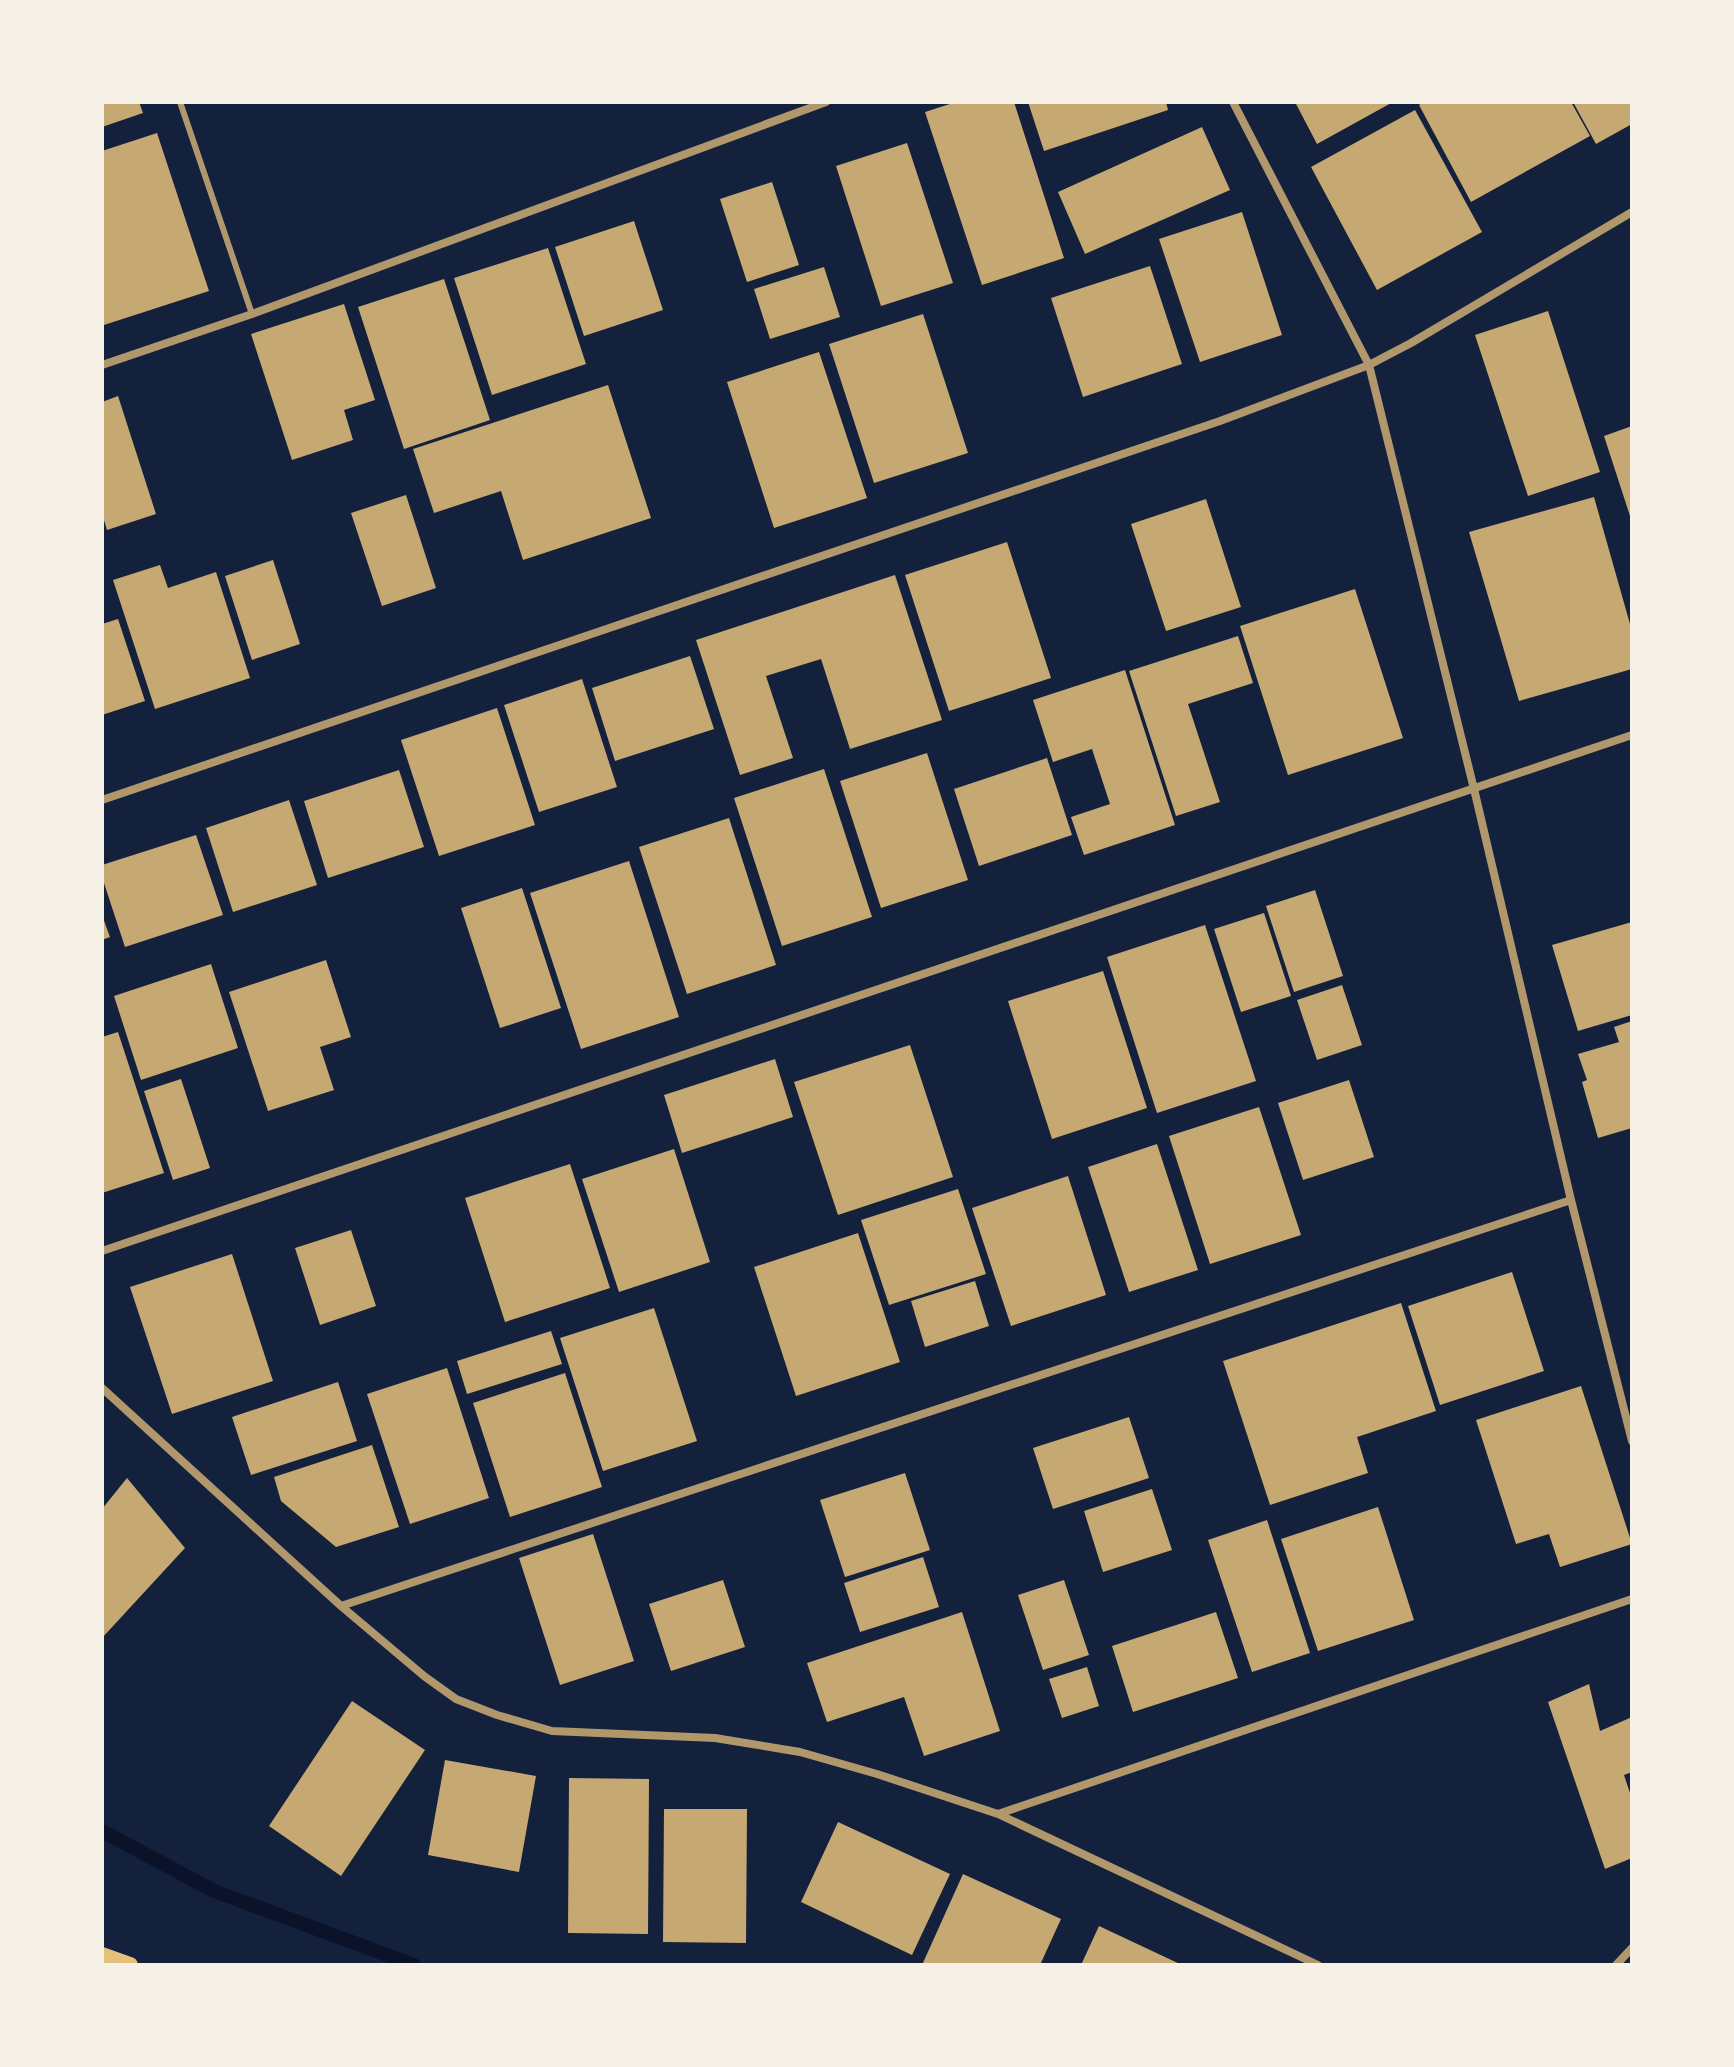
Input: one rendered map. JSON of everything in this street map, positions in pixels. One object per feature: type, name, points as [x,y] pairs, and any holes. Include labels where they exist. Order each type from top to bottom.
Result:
[{"type":"main road","points":[[102,1955],[130,1965]]},
{"type":"street","points":[[102,365],[252,314],[826,102]]},
{"type":"street","points":[[1233,102],[1369,365],[1632,1441]]},
{"type":"street","points":[[102,800],[1220,421],[1369,365],[1632,212]]},
{"type":"street","points":[[102,1251],[1632,735]]},
{"type":"street","points":[[341,1606],[1571,1200]]},
{"type":"street","points":[[102,1388],[341,1606],[456,1699],[552,1731],[715,1738],[800,1752],[998,1814],[1318,1965]]},
{"type":"street","points":[[998,1814],[1632,1599]]},
{"type":"street","points":[[1616,1965],[1632,1948]]},
{"type":"lane","points":[[180,102],[252,314]]},
{"type":"building","points":[[102,102],[139,102],[143,113],[102,127]]},
{"type":"building","points":[[956,102],[1014,102],[1064,258],[982,285],[925,112]]},
{"type":"building","points":[[1028,102],[1166,102],[1168,110],[1044,151]]},
{"type":"building","points":[[1295,102],[1393,102],[1317,144]]},
{"type":"building","points":[[1424,102],[1571,102],[1590,136],[1471,202],[1419,105]]},
{"type":"building","points":[[1573,102],[1632,102],[1632,124],[1596,144]]},
{"type":"building","points":[[1415,110],[1482,232],[1377,290],[1311,167]]},
{"type":"building","points":[[1202,127],[1230,190],[1085,254],[1058,192]]},
{"type":"building","points":[[157,133],[209,291],[104,325],[102,151]]},
{"type":"building","points":[[907,143],[953,283],[881,306],[836,166]]},
{"type":"building","points":[[772,182],[799,265],[747,282],[720,199]]},
{"type":"building","points":[[1242,212],[1282,335],[1200,362],[1159,239]]},
{"type":"building","points":[[634,221],[663,310],[584,336],[555,247]]},
{"type":"building","points":[[548,248],[586,364],[492,395],[454,278]]},
{"type":"building","points":[[1150,266],[1182,364],[1083,397],[1051,298]]},
{"type":"building","points":[[824,267],[840,317],[770,339],[754,289]]},
{"type":"building","points":[[444,279],[490,420],[404,449],[358,307]]},
{"type":"building","points":[[344,304],[375,400],[344,410],[353,440],[292,460],[251,334]]},
{"type":"building","points":[[1548,311],[1600,472],[1528,496],[1475,335]]},
{"type":"building","points":[[923,314],[968,453],[874,483],[829,344]]},
{"type":"building","points":[[819,352],[867,498],[774,528],[727,382]]},
{"type":"building","points":[[608,385],[651,518],[523,560],[501,491],[434,513],[413,449]]},
{"type":"building","points":[[118,396],[156,514],[107,530],[102,514],[102,402]]},
{"type":"building","points":[[1632,426],[1632,519],[1631,519],[1604,436]]},
{"type":"building","points":[[406,495],[436,588],[382,606],[351,513]]},
{"type":"building","points":[[1594,497],[1632,631],[1632,669],[1519,701],[1469,532]]},
{"type":"building","points":[[1206,499],[1241,607],[1166,631],[1131,524]]},
{"type":"building","points":[[1007,542],[1051,678],[949,711],[905,575]]},
{"type":"building","points":[[273,560],[300,644],[252,660],[225,576]]},
{"type":"building","points":[[160,565],[168,588],[216,572],[250,678],[155,709],[113,580]]},
{"type":"building","points":[[895,575],[942,720],[850,749],[821,659],[766,676],[793,758],[740,775],[696,640]]},
{"type":"building","points":[[1355,589],[1403,738],[1288,775],[1240,626]]},
{"type":"building","points":[[118,619],[145,701],[102,715],[102,624]]},
{"type":"building","points":[[1238,636],[1253,683],[1188,704],[1220,802],[1176,816],[1129,671]]},
{"type":"building","points":[[690,656],[714,729],[615,761],[592,688]]},
{"type":"building","points":[[1125,670],[1175,825],[1084,855],[1071,817],[1110,804],[1092,749],[1053,762],[1033,700]]},
{"type":"building","points":[[582,679],[617,787],[539,812],[504,705]]},
{"type":"building","points":[[497,708],[535,825],[439,856],[401,740]]},
{"type":"building","points":[[927,753],[968,880],[881,908],[840,781]]},
{"type":"building","points":[[1047,758],[1072,835],[979,866],[954,789]]},
{"type":"building","points":[[824,769],[872,917],[782,946],[734,798]]},
{"type":"building","points":[[399,770],[424,847],[328,878],[304,801]]},
{"type":"building","points":[[289,800],[317,885],[233,912],[206,828]]},
{"type":"building","points":[[729,818],[776,965],[687,994],[639,847]]},
{"type":"building","points":[[196,835],[223,915],[125,947],[102,877],[102,865]]},
{"type":"building","points":[[629,861],[679,1017],[581,1049],[530,893]]},
{"type":"building","points":[[522,888],[561,1008],[500,1028],[461,908]]},
{"type":"building","points":[[1315,890],[1343,976],[1294,992],[1266,906]]},
{"type":"building","points":[[1264,913],[1291,996],[1241,1012],[1214,929]]},
{"type":"building","points":[[102,915],[110,937],[102,940]]},
{"type":"building","points":[[1632,922],[1632,1015],[1578,1031],[1552,945]]},
{"type":"building","points":[[1205,925],[1256,1081],[1157,1113],[1107,957]]},
{"type":"building","points":[[326,960],[351,1037],[320,1047],[334,1090],[268,1111],[229,992]]},
{"type":"building","points":[[211,964],[238,1048],[141,1080],[114,996]]},
{"type":"building","points":[[1103,971],[1147,1108],[1052,1139],[1008,1001]]},
{"type":"building","points":[[1342,985],[1362,1045],[1317,1060],[1297,1000]]},
{"type":"building","points":[[1632,1021],[1632,1128],[1598,1138],[1582,1082],[1587,1080],[1578,1054],[1619,1042],[1614,1027]]},
{"type":"building","points":[[118,1032],[164,1173],[102,1193],[102,1037]]},
{"type":"building","points":[[910,1045],[953,1177],[838,1215],[794,1082]]},
{"type":"building","points":[[775,1059],[793,1117],[682,1153],[664,1095]]},
{"type":"building","points":[[181,1079],[210,1168],[173,1180],[144,1091]]},
{"type":"building","points":[[1349,1080],[1374,1157],[1303,1180],[1278,1103]]},
{"type":"building","points":[[1259,1107],[1301,1235],[1210,1264],[1169,1136]]},
{"type":"building","points":[[1157,1144],[1198,1270],[1129,1292],[1088,1167]]},
{"type":"building","points":[[674,1149],[710,1262],[619,1292],[582,1179]]},
{"type":"building","points":[[570,1164],[610,1288],[505,1322],[465,1198]]},
{"type":"building","points":[[1068,1176],[1106,1295],[1011,1326],[972,1208]]},
{"type":"building","points":[[958,1189],[986,1274],[889,1305],[861,1220]]},
{"type":"building","points":[[351,1230],[376,1306],[320,1325],[295,1248]]},
{"type":"building","points":[[858,1233],[900,1362],[796,1396],[754,1267]]},
{"type":"building","points":[[232,1254],[273,1381],[172,1414],[130,1287]]},
{"type":"building","points":[[1512,1272],[1544,1371],[1440,1405],[1408,1306]]},
{"type":"building","points":[[975,1281],[989,1326],[925,1347],[911,1301]]},
{"type":"building","points":[[1401,1303],[1436,1411],[1357,1437],[1368,1473],[1270,1505],[1223,1361]]},
{"type":"building","points":[[654,1308],[697,1441],[603,1471],[560,1338]]},
{"type":"building","points":[[551,1331],[562,1364],[467,1394],[457,1361]]},
{"type":"building","points":[[447,1368],[489,1498],[410,1524],[367,1394]]},
{"type":"building","points":[[565,1373],[602,1487],[510,1517],[473,1403]]},
{"type":"building","points":[[338,1382],[357,1441],[251,1475],[232,1417]]},
{"type":"building","points":[[1581,1386],[1632,1544],[1560,1567],[1549,1534],[1516,1544],[1476,1420]]},
{"type":"building","points":[[1129,1417],[1149,1478],[1053,1509],[1033,1448]]},
{"type":"building","points":[[372,1445],[399,1527],[336,1547],[281,1501],[274,1477]]},
{"type":"building","points":[[905,1473],[930,1550],[845,1577],[820,1500]]},
{"type":"building","points":[[127,1478],[185,1548],[102,1638],[102,1509]]},
{"type":"building","points":[[1152,1489],[1172,1550],[1103,1572],[1084,1511]]},
{"type":"building","points":[[1378,1507],[1414,1620],[1318,1651],[1281,1539]]},
{"type":"building","points":[[1267,1520],[1310,1653],[1252,1672],[1208,1540]]},
{"type":"building","points":[[593,1534],[634,1661],[560,1685],[519,1558]]},
{"type":"building","points":[[923,1557],[939,1607],[860,1632],[844,1583]]},
{"type":"building","points":[[723,1580],[745,1647],[671,1671],[649,1604]]},
{"type":"building","points":[[1064,1580],[1089,1655],[1043,1670],[1018,1595]]},
{"type":"building","points":[[962,1612],[1000,1731],[924,1756],[904,1697],[827,1722],[807,1663]]},
{"type":"building","points":[[1216,1612],[1238,1678],[1133,1712],[1112,1646]]},
{"type":"building","points":[[1087,1667],[1099,1706],[1062,1718],[1049,1679]]},
{"type":"building","points":[[1589,1684],[1600,1731],[1632,1717],[1632,1772],[1624,1775],[1632,1799],[1632,1858],[1605,1869],[1548,1702]]},
{"type":"building","points":[[352,1701],[425,1750],[341,1876],[269,1826]]},
{"type":"building","points":[[445,1760],[536,1776],[519,1872],[428,1855]]},
{"type":"building","points":[[569,1778],[649,1779],[648,1934],[568,1933]]},
{"type":"building","points":[[664,1809],[747,1809],[746,1943],[663,1942]]},
{"type":"building","points":[[838,1822],[950,1874],[912,1955],[801,1902]]},
{"type":"building","points":[[963,1874],[1061,1919],[1040,1965],[922,1965]]},
{"type":"building","points":[[1099,1926],[1182,1965],[1081,1965]]},
{"type":"waterway","points":[[102,1831],[214,1891],[414,1965]]}]
